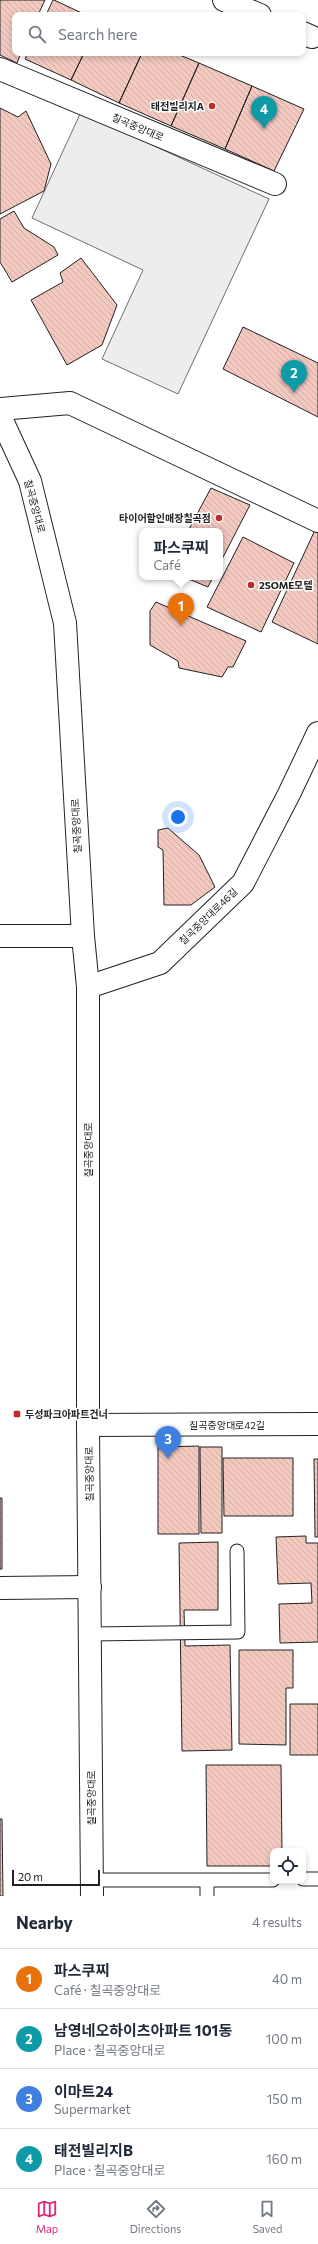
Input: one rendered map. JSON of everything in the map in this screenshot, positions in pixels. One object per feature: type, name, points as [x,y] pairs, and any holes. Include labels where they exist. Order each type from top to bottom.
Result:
[{"type":"main road","points":[[224,0],[253,12]]},
{"type":"main road","name":"칠곡중앙대로","points":[[0,69],[275,184]]},
{"type":"main road","points":[[0,409],[70,403],[318,521]]},
{"type":"main road","name":"칠곡중앙대로","points":[[0,416],[30,481],[65,623],[82,936],[88,987],[88,1425],[92,1888]]},
{"type":"main road","name":"칠곡중앙대로46길","points":[[88,987],[160,963],[242,883],[289,794],[318,733]]},
{"type":"main road","points":[[0,936],[82,936]]},
{"type":"main road","name":"칠곡중앙대로42길","points":[[88,1425],[318,1424]]},
{"type":"main road","points":[[0,1588],[90,1587]]},
{"type":"lane","points":[[91,1634],[238,1632],[237,1551]]},
{"type":"lane","points":[[306,1880],[318,1879]]},
{"type":"lane","points":[[92,1888],[207,1880],[270,1880]]},
{"type":"lane","points":[[207,1880],[207,1896]]},
{"type":"shaded area","points":[[81,112],[269,199],[178,394],[102,359],[143,270],[32,218]]},
{"type":"building","points":[[0,0],[45,0],[39,12],[12,12],[12,56],[20,56],[17,63],[0,55]]},
{"type":"building","points":[[54,0],[80,12],[47,12]]},
{"type":"building","points":[[26,56],[83,56],[71,80],[25,59]]},
{"type":"building","points":[[83,56],[141,56],[119,103],[71,80]]},
{"type":"building","points":[[141,56],[182,56],[199,63],[171,126],[119,103]]},
{"type":"building","name":"태전빌리지A","points":[[199,63],[252,86],[225,149],[171,126]]},
{"type":"building","points":[[252,86],[304,109],[274,171],[225,149]]},
{"type":"building","points":[[0,108],[18,117],[26,111],[51,164],[44,191],[0,214]]},
{"type":"building","points":[[14,211],[24,228],[54,247],[58,255],[12,282],[0,262],[0,219]]},
{"type":"building","points":[[81,258],[117,305],[102,345],[67,365],[31,300],[63,282],[60,273]]},
{"type":"building","points":[[243,327],[318,363],[318,417],[223,369]]},
{"type":"building","name":"타이어할인매장칠곡점","points":[[211,488],[250,505],[223,557],[223,528],[190,528]]},
{"type":"building","points":[[316,528],[318,529],[318,644],[272,622]]},
{"type":"building","name":"2SOME모텔","points":[[243,537],[294,563],[261,632],[207,607],[221,580],[223,580],[223,576]]},
{"type":"building","points":[[191,580],[212,580],[208,587]]},
{"type":"building","points":[[156,602],[246,641],[233,667],[228,667],[222,677],[179,668],[178,661],[150,645],[150,611]]},
{"type":"building","points":[[168,828],[199,855],[215,887],[191,905],[164,905],[163,850],[158,847],[158,830]]},
{"type":"building","points":[[199,1446],[199,1534],[158,1534],[158,1447]]},
{"type":"building","points":[[200,1447],[222,1447],[222,1533],[201,1533]]},
{"type":"building","points":[[223,1458],[293,1458],[293,1516],[224,1516]]},
{"type":"building","points":[[314,1459],[318,1459],[318,1537],[315,1537]]},
{"type":"building","points":[[0,1498],[2,1498],[2,1569],[0,1569]]},
{"type":"building","points":[[306,1536],[306,1543],[318,1543],[318,1642],[280,1643],[279,1604],[312,1603],[311,1583],[278,1584],[276,1537]]},
{"type":"building","points":[[218,1542],[218,1610],[184,1610],[185,1646],[230,1645],[232,1750],[182,1751],[179,1543]]},
{"type":"building","points":[[239,1650],[293,1650],[293,1688],[286,1688],[286,1745],[239,1744]]},
{"type":"building","points":[[290,1704],[318,1704],[318,1755],[290,1755]]},
{"type":"building","points":[[206,1765],[281,1765],[282,1848],[270,1848],[270,1866],[207,1866]]},
{"type":"building","points":[[0,1819],[2,1819],[3,1896],[0,1896]]},
{"type":"place","name":"태전빌리지A","points":[[212,106]]},
{"type":"place","name":"태전빌리지B","points":[[264,129]]},
{"type":"place","name":"남영네오하이츠아파트 101동","points":[[294,393]]},
{"type":"place","name":"타이어할인매장칠곡점","points":[[219,518]]},
{"type":"place","name":"2SOME모텔","points":[[251,585]]},
{"type":"place","name":"파스쿠찌","points":[[181,626]]},
{"type":"place","name":"두성파크아파트건너","points":[[17,1414]]},
{"type":"place","name":"이마트24","points":[[168,1459]]}]
